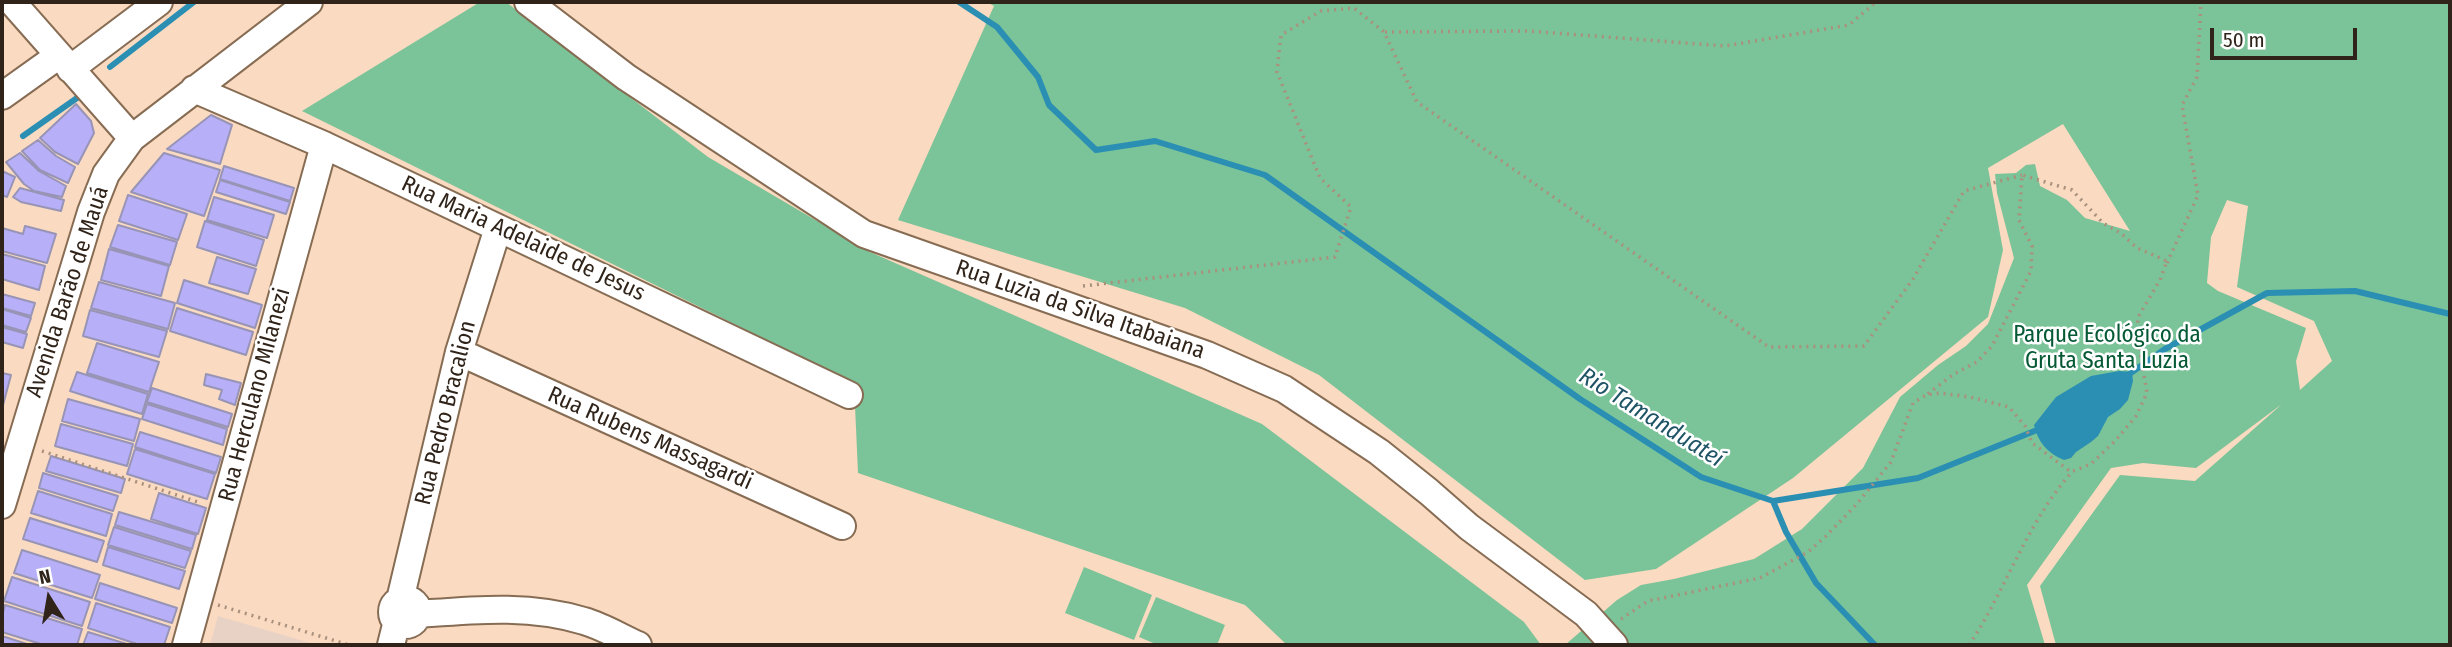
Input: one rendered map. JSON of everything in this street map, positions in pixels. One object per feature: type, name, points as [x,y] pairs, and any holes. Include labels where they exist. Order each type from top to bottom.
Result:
[{"type":"street","points":[[12,2],[132,138]]},
{"type":"street","points":[[2,96],[64,63],[159,2]]},
{"type":"street","name":"Avenida Barão de Mauá","points":[[2,505],[91,212],[106,174],[132,138],[309,2]]},
{"type":"street","name":"Rua Luzia da Silva Itabaiana","points":[[528,2],[626,77],[864,234],[1207,355],[1284,389],[1379,452],[1469,527],[1615,634]]},
{"type":"street","name":"Rua Maria Adelaide de Jesus","points":[[194,89],[324,145],[849,395]]},
{"type":"street","name":"Rua Herculano Milanezi","points":[[186,645],[324,145]]},
{"type":"street","name":"Rua Pedro Bracalion","points":[[401,620],[458,352],[498,228]]},
{"type":"street","name":"Rua Rubens Massagardi","points":[[458,352],[842,526]]},
{"type":"street","points":[[401,620],[490,608],[538,611],[585,621],[638,645]]},
{"type":"path","points":[[1384,32],[1528,31],[1725,46],[1849,25],[1876,2]]},
{"type":"path","points":[[1969,645],[2044,507],[2071,472],[2091,464],[2116,440],[2136,416],[2147,393],[2137,334],[2138,317],[2165,268],[2198,195],[2182,105],[2197,77],[2200,2]]},
{"type":"path","points":[[1082,286],[1335,257],[1351,207],[1320,178],[1278,72],[1281,35],[1321,11],[1354,8],[1384,32],[1417,102],[1769,347],[1864,346],[1913,279],[1964,191],[2022,175],[2072,190],[2103,223],[2122,234],[2137,248],[2167,261],[2165,268]]},
{"type":"path","points":[[1615,634],[1632,610],[1648,601],[1760,578],[1794,561],[1825,537],[1867,490],[1891,462],[1913,404],[1954,373],[1977,362],[1992,345],[2031,271],[2032,246],[2019,220],[2022,175]]},
{"type":"path","points":[[1926,395],[1948,394],[2009,407],[2025,426],[2032,443],[2071,472]]},
{"type":"path","points":[[20,444],[224,510]]},
{"type":"path","points":[[199,599],[349,645]]},
{"type":"shaded area","points":[[218,616],[317,645],[210,645]]},
{"type":"green space","points":[[480,2],[506,2],[708,157],[870,252],[1262,424],[1524,622],[1541,645],[1287,645],[1245,605],[858,473],[854,383],[302,111]]},
{"type":"green space","name":"Parque Ecológico da Gruta Santa Luzia","points":[[987,2],[2450,2],[2450,645],[2056,645],[2040,586],[2120,475],[2195,481],[2282,404],[2196,468],[2143,463],[2111,468],[2027,585],[2045,645],[1565,645],[1617,600],[1641,585],[1754,559],[1802,529],[1863,468],[1900,397],[1966,346],[1988,324],[2014,258],[1997,193],[1995,174],[2016,173],[2026,165],[2035,164],[2040,186],[2067,200],[2085,218],[2130,231],[2063,124],[1988,168],[2003,250],[1988,317],[1793,478],[1656,569],[1585,580],[1319,375],[1185,308],[898,220],[994,6]],"holes":[[[2227,200],[2248,206],[2237,287],[2314,321],[2332,361],[2300,390],[2296,361],[2306,328],[2218,291],[2207,283],[2211,237]]]},
{"type":"green space","points":[[1084,567],[1152,595],[1134,640],[1065,613]]},
{"type":"green space","points":[[1156,597],[1225,625],[1217,645],[1158,645],[1139,637]]},
{"type":"water","points":[[2119,371],[2132,372],[2133,381],[2128,400],[2108,417],[2098,436],[2071,458],[2064,460],[2048,450],[2038,437],[2034,425],[2056,397],[2091,376]]},
{"type":"building","points":[[76,104],[91,121],[94,133],[78,164],[55,152],[40,138]]},
{"type":"building","points":[[211,115],[232,125],[220,164],[167,149]]},
{"type":"building","points":[[38,140],[56,156],[75,167],[68,183],[40,170],[22,151]]},
{"type":"building","points":[[20,153],[39,171],[66,186],[62,197],[34,191],[24,184],[6,162]]},
{"type":"building","points":[[164,153],[220,170],[204,216],[131,192]]},
{"type":"building","points":[[224,166],[294,188],[290,201],[220,179]]},
{"type":"building","points":[[2,171],[15,177],[7,197],[2,195]]},
{"type":"building","points":[[220,180],[290,202],[286,214],[216,192]]},
{"type":"building","points":[[20,188],[64,200],[61,211],[21,202],[13,197]]},
{"type":"building","points":[[128,195],[187,214],[178,240],[119,221]]},
{"type":"building","points":[[214,197],[274,215],[267,238],[207,220]]},
{"type":"building","points":[[205,221],[264,240],[256,266],[197,247]]},
{"type":"building","points":[[118,225],[177,242],[170,265],[110,247]]},
{"type":"building","points":[[25,226],[56,234],[47,263],[2,251],[2,228],[23,234]]},
{"type":"building","points":[[109,249],[169,266],[161,296],[101,280]]},
{"type":"building","points":[[2,254],[45,266],[39,290],[2,279]]},
{"type":"building","points":[[217,257],[256,269],[248,294],[209,283]]},
{"type":"building","points":[[184,280],[262,305],[255,328],[177,303]]},
{"type":"building","points":[[99,282],[175,303],[168,329],[91,308]]},
{"type":"building","points":[[2,294],[35,303],[31,316],[2,308]]},
{"type":"building","points":[[177,308],[253,332],[246,355],[170,331]]},
{"type":"building","points":[[2,309],[31,318],[26,332],[2,325]]},
{"type":"building","points":[[90,310],[167,331],[159,357],[83,336]]},
{"type":"building","points":[[2,327],[27,334],[23,348],[2,342]]},
{"type":"building","points":[[97,343],[159,362],[149,392],[87,373]]},
{"type":"building","points":[[77,372],[148,394],[142,414],[70,391]]},
{"type":"building","points":[[2,373],[11,375],[3,405],[2,404]]},
{"type":"building","points":[[206,374],[241,383],[235,405],[219,399],[222,390],[204,385]]},
{"type":"building","points":[[152,388],[232,414],[228,427],[147,402]]},
{"type":"building","points":[[68,399],[140,419],[134,441],[62,421]]},
{"type":"building","points":[[147,404],[227,429],[223,445],[142,419]]},
{"type":"building","points":[[61,424],[133,444],[127,466],[55,446]]},
{"type":"building","points":[[140,432],[221,457],[216,473],[135,447]]},
{"type":"building","points":[[135,449],[215,474],[207,499],[127,474]]},
{"type":"building","points":[[51,456],[125,479],[121,493],[46,471]]},
{"type":"building","points":[[43,473],[118,496],[113,511],[39,488]]},
{"type":"building","points":[[38,491],[112,514],[106,536],[31,513]]},
{"type":"building","points":[[159,493],[206,508],[198,534],[151,519]]},
{"type":"building","points":[[119,512],[196,535],[192,549],[115,525]]},
{"type":"building","points":[[30,518],[104,541],[97,562],[23,539]]},
{"type":"building","points":[[114,527],[191,551],[185,568],[108,545]]},
{"type":"building","points":[[108,547],[185,571],[179,589],[103,565]]},
{"type":"building","points":[[22,550],[100,575],[92,598],[14,573]]},
{"type":"building","points":[[12,577],[90,602],[82,626],[4,601]]},
{"type":"building","points":[[100,583],[177,608],[172,623],[95,599]]},
{"type":"building","points":[[96,603],[170,627],[164,645],[140,645],[88,628]]},
{"type":"building","points":[[5,605],[82,629],[77,645],[44,645],[2,632]]},
{"type":"building","points":[[88,632],[130,645],[83,645]]},
{"type":"building","points":[[2,636],[30,645],[2,645]]},
{"type":"waterway","name":"Rio Tamanduateí","points":[[110,67],[194,2]]},
{"type":"waterway","name":"Rio Tamanduateí","points":[[959,2],[997,27],[1038,77],[1049,105],[1096,150],[1155,141],[1265,175],[1580,399],[1701,477],[1773,501],[1918,478],[2042,428]]},
{"type":"waterway","name":"Rio Tamanduateí","points":[[23,136],[77,98]]},
{"type":"waterway","name":"Rio Tamanduateí","points":[[2125,377],[2165,349],[2267,293],[2355,291],[2450,314]]},
{"type":"waterway","points":[[1773,501],[1786,532],[1816,583],[1875,645]]}]
